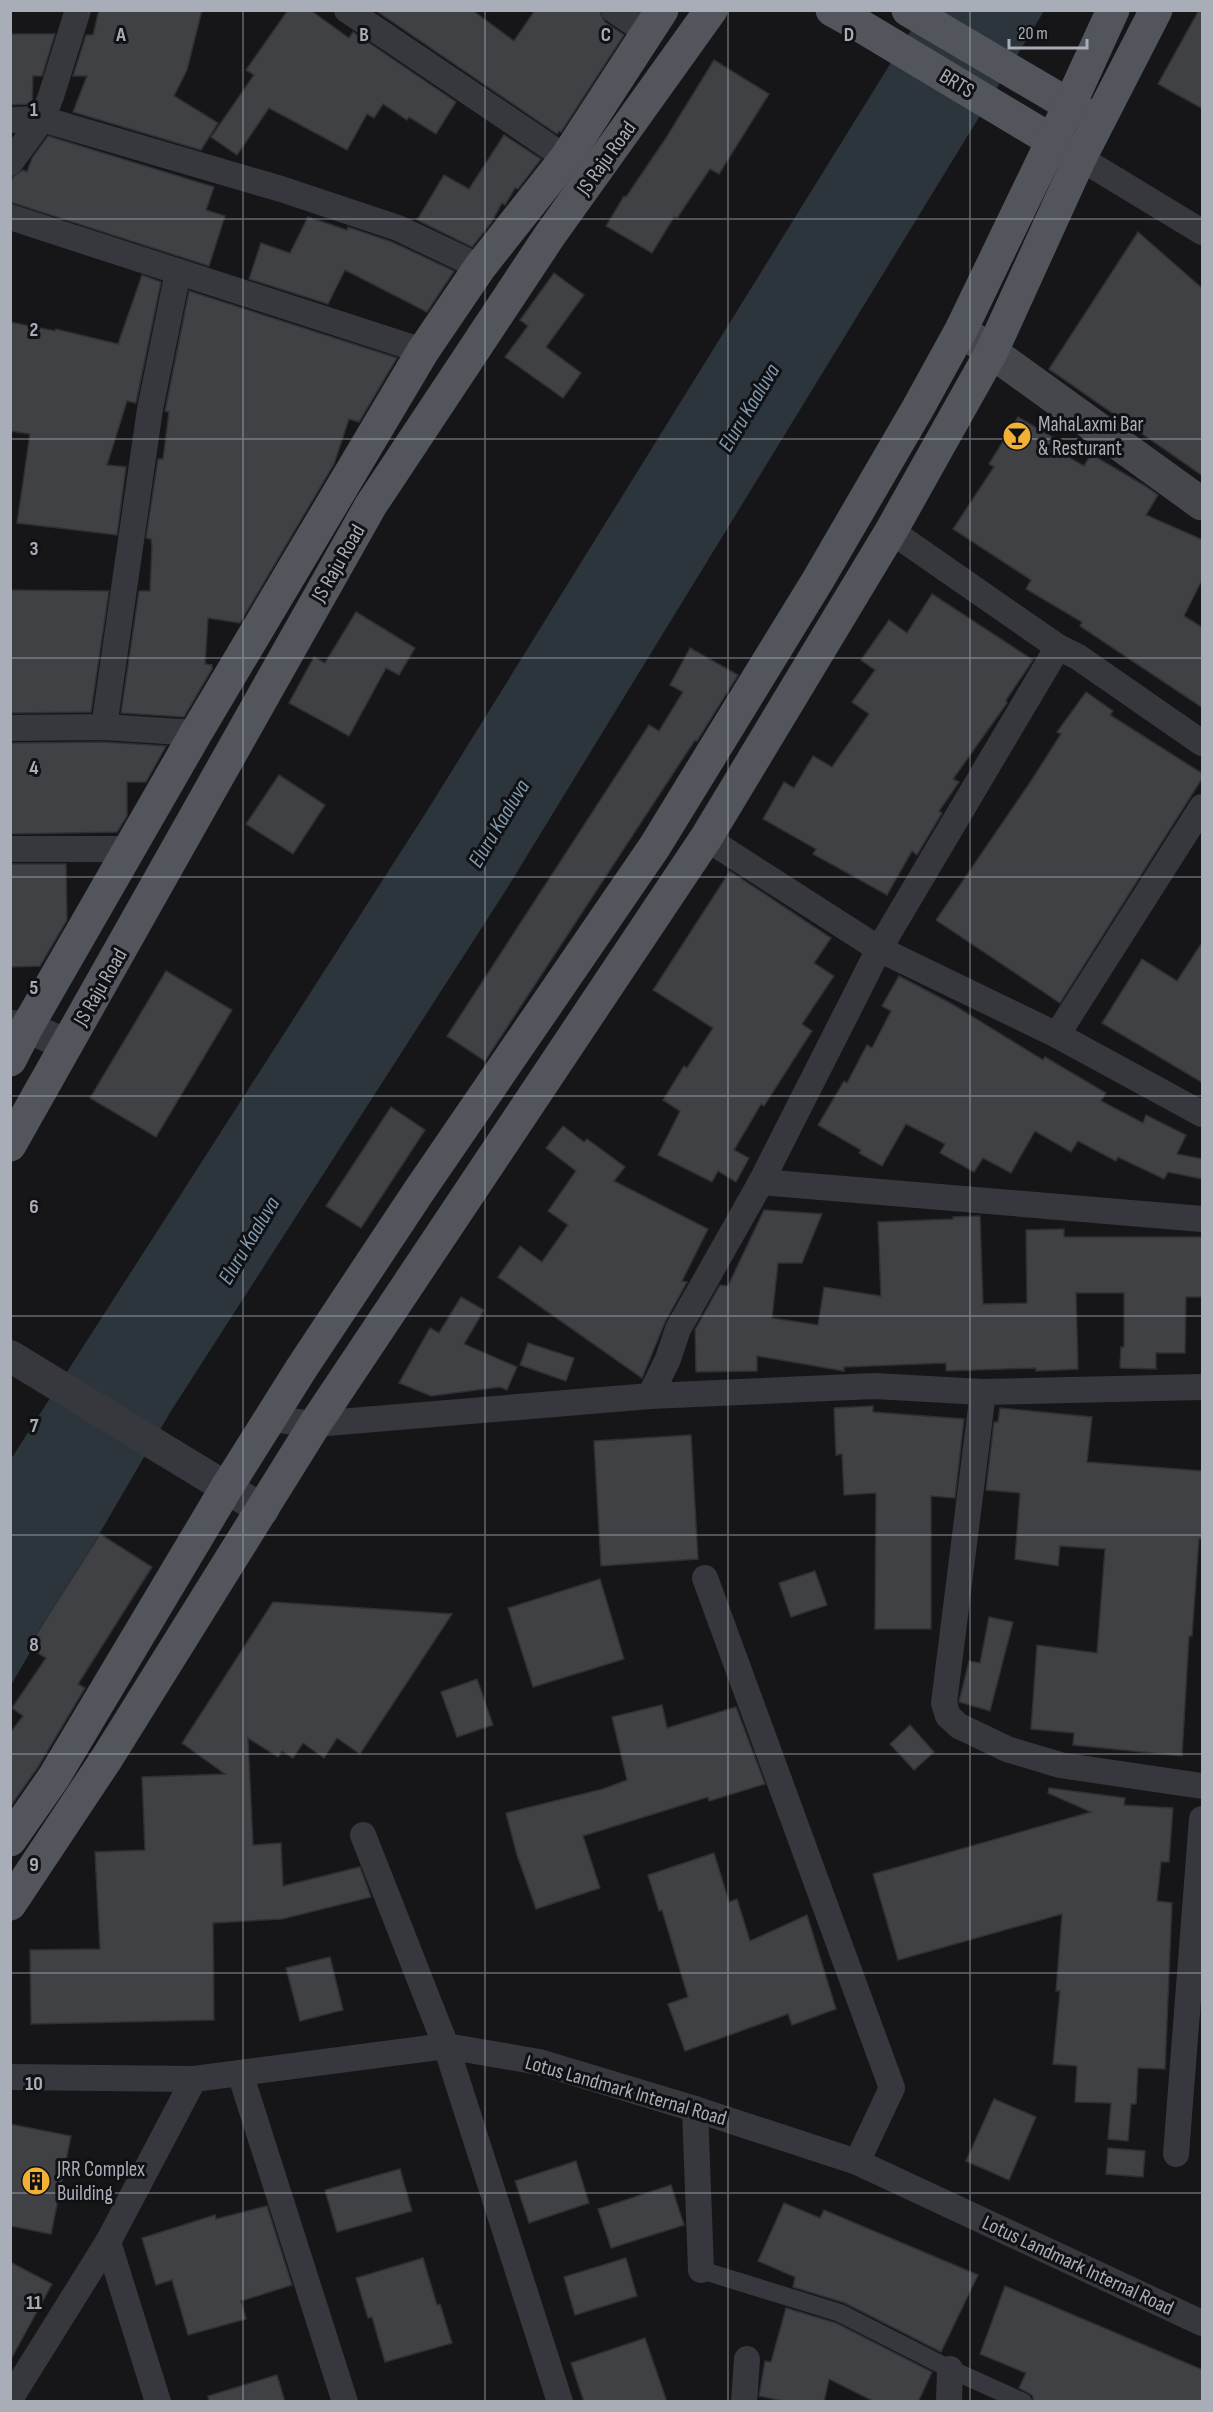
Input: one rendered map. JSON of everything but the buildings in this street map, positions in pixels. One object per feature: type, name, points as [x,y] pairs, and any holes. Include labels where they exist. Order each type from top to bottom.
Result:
[{"type":"main road","name":"JS Raju Road","points":[[10,1145],[371,505],[550,235],[711,10]]},
{"type":"main road","name":"BRTS","points":[[832,10],[1080,158]]},
{"type":"main road","name":"BRTS","points":[[908,10],[1098,122]]},
{"type":"main road","points":[[10,1840],[54,1777],[269,1419],[419,1191],[655,846],[818,580],[918,408],[960,330],[1113,10]]},
{"type":"main road","points":[[10,1904],[107,1758],[315,1425],[706,838],[891,531],[992,351],[1080,158],[1156,10]]},
{"type":"main road","name":"JS Raju Road","points":[[10,1060],[19,1027],[130,849],[196,733],[423,351],[480,267],[566,158],[655,22]]},
{"type":"main road","points":[[960,330],[1203,504]]},
{"type":"street","points":[[10,163],[42,119],[78,10]]},
{"type":"street","points":[[347,10],[566,158]]},
{"type":"street","points":[[614,10],[655,22]]},
{"type":"street","points":[[10,120],[42,119],[281,189],[398,228],[480,267]]},
{"type":"street","points":[[1080,158],[1203,232]]},
{"type":"street","points":[[10,217],[423,351]]},
{"type":"street","points":[[104,727],[150,409],[178,272]]},
{"type":"street","points":[[891,531],[1058,647],[1078,657],[1203,743]]},
{"type":"street","points":[[650,1396],[668,1359],[678,1329],[761,1182],[879,950],[1058,647]]},
{"type":"street","points":[[10,728],[104,727],[196,733]]},
{"type":"street","points":[[1057,1035],[1203,807]]},
{"type":"street","points":[[706,838],[879,950],[1057,1035],[1203,1114]]},
{"type":"street","points":[[10,849],[130,849]]},
{"type":"street","points":[[19,1027],[67,1045]]},
{"type":"street","points":[[761,1182],[1203,1219]]},
{"type":"street","points":[[12,1354],[263,1510]]},
{"type":"street","points":[[269,1419],[315,1425],[650,1396],[874,1386],[983,1392],[1203,1387]]},
{"type":"street","points":[[983,1392],[944,1703],[948,1716],[958,1726],[1007,1749],[1060,1766],[1203,1786]]},
{"type":"street","points":[[705,1578],[892,2088],[857,2162]]},
{"type":"street","points":[[1176,2154],[1203,1820]]},
{"type":"street","points":[[363,1835],[446,2046],[560,2402]]},
{"type":"street","name":"Lotus Landmark Internal Road","points":[[10,2077],[194,2079],[446,2046],[539,2062],[695,2109],[857,2162],[1203,2323]]},
{"type":"street","points":[[240,2073],[345,2402]]},
{"type":"street","points":[[10,2399],[108,2242],[194,2079]]},
{"type":"street","points":[[695,2109],[701,2270],[840,2313],[950,2369],[1023,2402]]},
{"type":"street","points":[[108,2242],[158,2402]]},
{"type":"street","points":[[744,2402],[747,2360]]},
{"type":"street","points":[[949,2402],[950,2369]]},
{"type":"water","name":"Eluru Kaaluva","points":[[923,11],[1044,11],[506,890],[171,1411],[11,1685],[11,1459],[427,811]]},
{"type":"place","name":"MahaLaxmi Bar & Resturant","points":[[1017,436]]},
{"type":"place","name":"JRR Complex Building","points":[[36,2181]]}]
